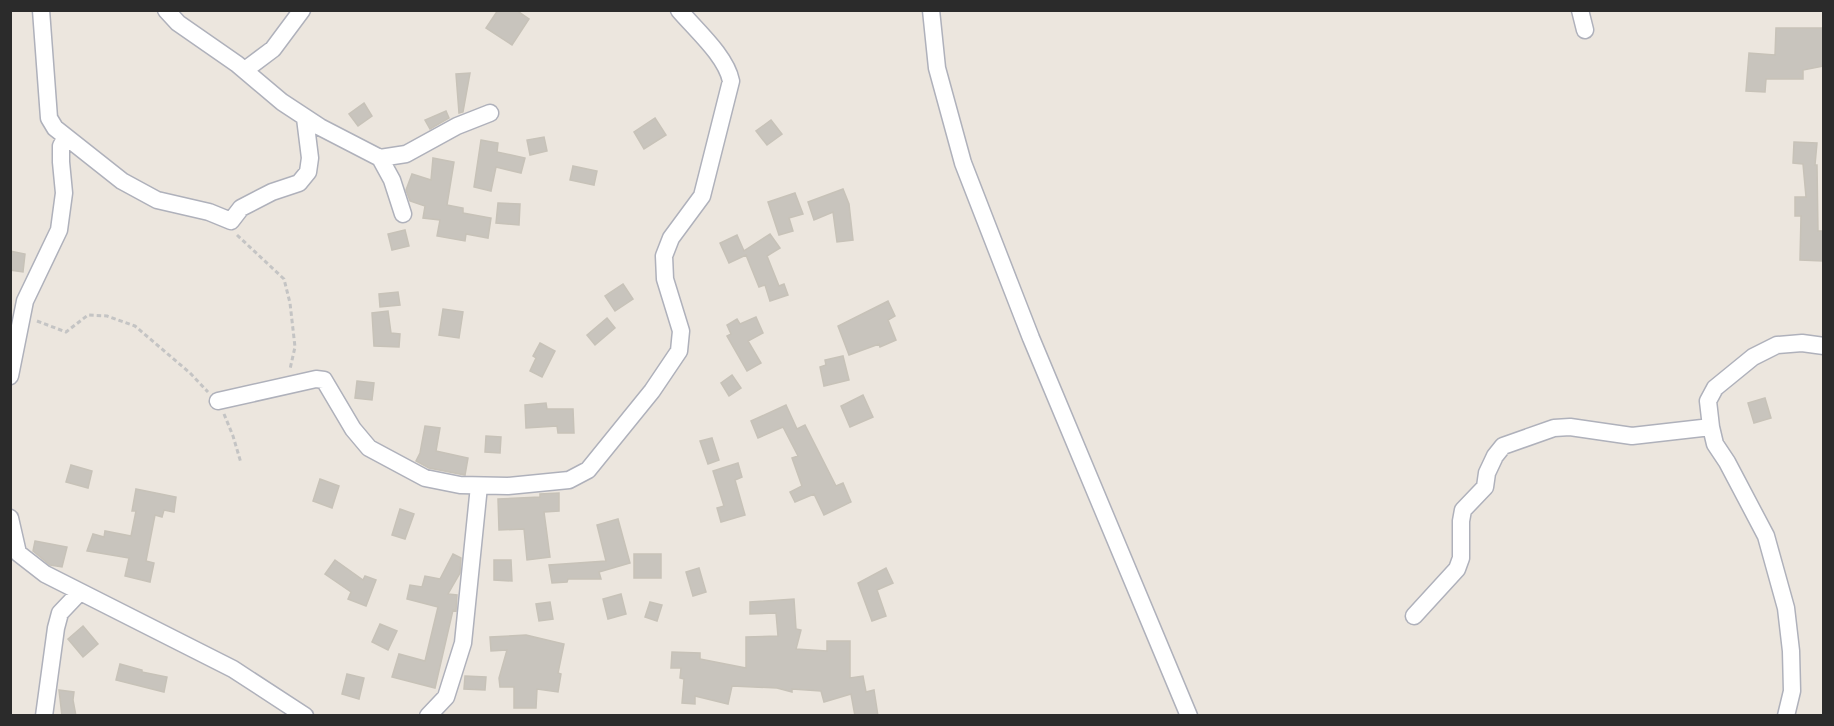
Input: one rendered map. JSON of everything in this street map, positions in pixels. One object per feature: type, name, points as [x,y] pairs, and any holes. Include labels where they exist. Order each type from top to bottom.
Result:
[{"type":"street","points":[[41,10],[41,37],[49,118],[55,128],[122,181],[158,200],[209,212],[231,221],[241,208],[272,192],[299,183],[308,172],[310,158],[305,118]]},
{"type":"street","points":[[166,10],[178,23],[245,70],[282,102],[305,118],[380,158],[392,180],[403,214]]},
{"type":"street","points":[[245,70],[273,49],[302,10]]},
{"type":"street","points":[[218,401],[316,379],[324,380],[353,429],[369,448],[425,478],[479,486],[551,483],[569,480],[588,470],[652,391],[679,351],[681,331],[665,279],[664,256],[670,238],[702,196],[731,81],[723,60],[679,10]]},
{"type":"street","points":[[931,10],[937,68],[963,163],[1036,349],[1189,716]]},
{"type":"street","points":[[1580,10],[1585,30]]},
{"type":"street","points":[[380,158],[406,154],[458,126],[490,113]]},
{"type":"street","points":[[10,376],[25,301],[59,230],[64,193],[61,146],[66,137]]},
{"type":"street","points":[[1786,716],[1792,691],[1791,651],[1786,608],[1767,536],[1715,444],[1708,401],[1715,388],[1753,357],[1777,345],[1802,343],[1824,346]]},
{"type":"street","points":[[1414,615],[1457,569],[1461,558],[1463,510],[1485,487],[1487,474],[1495,456],[1503,446],[1554,428],[1570,427],[1632,436],[1711,427]]},
{"type":"street","points":[[428,716],[446,697],[463,643],[479,486]]},
{"type":"street","points":[[10,518],[14,555],[79,593],[225,664],[305,716]]},
{"type":"street","points":[[44,716],[60,613],[79,593]]},
{"type":"path","points":[[233,231],[284,279],[290,303],[295,347],[290,367],[289,386]]},
{"type":"path","points":[[22,316],[66,332],[87,315],[107,315],[135,326],[218,401],[233,436],[241,463]]},
{"type":"building","points":[[498,10],[516,10],[529,19],[512,45],[486,28]]},
{"type":"building","points":[[1776,28],[1824,28],[1824,66],[1803,70],[1803,79],[1766,79],[1765,92],[1746,91],[1749,53],[1775,55]]},
{"type":"building","points":[[470,73],[463,112],[459,113],[456,74]]},
{"type":"building","points":[[364,103],[372,116],[358,126],[349,114]]},
{"type":"building","points":[[446,111],[449,118],[430,129],[425,120]]},
{"type":"building","points":[[655,118],[666,135],[644,149],[634,132]]},
{"type":"building","points":[[771,120],[782,134],[767,145],[756,131]]},
{"type":"building","points":[[544,137],[547,151],[530,155],[527,140]]},
{"type":"building","points":[[481,140],[498,143],[497,152],[525,158],[521,173],[496,167],[491,191],[474,187]]},
{"type":"building","points":[[1794,142],[1817,143],[1815,165],[1817,165],[1818,231],[1824,231],[1823,261],[1800,260],[1801,216],[1795,216],[1795,197],[1806,197],[1803,164],[1793,163]]},
{"type":"building","points":[[433,158],[454,162],[447,205],[463,208],[463,213],[491,218],[488,238],[466,234],[465,241],[437,236],[440,220],[423,218],[425,206],[410,201],[406,190],[412,174],[431,180]]},
{"type":"building","points":[[573,166],[597,171],[594,185],[570,180]]},
{"type":"building","points":[[843,189],[849,204],[853,240],[837,242],[833,212],[814,220],[808,202]]},
{"type":"building","points":[[795,193],[803,214],[789,218],[793,231],[779,235],[768,202]]},
{"type":"building","points":[[498,203],[520,204],[519,225],[496,223]]},
{"type":"building","points":[[405,230],[409,246],[392,250],[388,234]]},
{"type":"building","points":[[770,234],[780,248],[767,256],[779,286],[784,284],[788,295],[770,301],[765,285],[759,287],[746,255],[729,263],[720,243],[737,235],[744,251]]},
{"type":"building","points":[[10,251],[25,254],[23,272],[10,270]]},
{"type":"building","points":[[623,284],[633,299],[615,311],[605,296]]},
{"type":"building","points":[[398,292],[400,305],[380,307],[379,294]]},
{"type":"building","points":[[888,301],[895,316],[888,320],[896,340],[880,347],[879,344],[849,355],[838,326]]},
{"type":"building","points":[[443,309],[463,312],[459,338],[439,335]]},
{"type":"building","points":[[388,311],[391,333],[400,334],[399,347],[374,346],[372,313]]},
{"type":"building","points":[[756,317],[763,333],[748,341],[761,363],[747,371],[727,336],[731,334],[727,325],[737,319],[740,324]]},
{"type":"building","points":[[607,318],[615,328],[595,345],[587,335]]},
{"type":"building","points":[[540,343],[555,351],[542,377],[530,371],[536,358],[533,356]]},
{"type":"building","points":[[843,356],[849,380],[824,386],[820,367],[826,365],[825,360]]},
{"type":"building","points":[[732,375],[741,388],[729,396],[721,383]]},
{"type":"building","points":[[357,381],[374,383],[372,400],[355,398]]},
{"type":"building","points":[[863,395],[873,417],[850,427],[841,406]]},
{"type":"building","points":[[1765,398],[1771,418],[1754,423],[1748,403]]},
{"type":"building","points":[[546,403],[547,409],[573,409],[574,433],[558,433],[557,426],[526,428],[525,405]]},
{"type":"building","points":[[786,405],[797,429],[805,425],[836,486],[843,483],[851,502],[824,515],[814,494],[795,502],[790,492],[802,486],[792,458],[798,456],[783,427],[758,438],[751,421]]},
{"type":"building","points":[[425,426],[440,428],[436,451],[468,458],[465,475],[429,468],[416,461],[420,453]]},
{"type":"building","points":[[486,436],[501,437],[500,453],[485,452]]},
{"type":"building","points":[[712,438],[719,460],[708,464],[700,441]]},
{"type":"building","points":[[738,463],[742,477],[735,480],[745,515],[721,522],[717,508],[724,506],[713,471]]},
{"type":"building","points":[[71,465],[92,471],[88,488],[66,482]]},
{"type":"building","points":[[320,479],[339,486],[332,508],[313,501]]},
{"type":"building","points":[[136,489],[176,497],[174,512],[164,510],[162,517],[155,515],[146,561],[154,563],[150,582],[125,576],[129,558],[87,551],[93,534],[104,537],[105,531],[131,536],[136,511],[132,511]]},
{"type":"building","points":[[559,493],[559,511],[544,512],[550,557],[527,560],[524,529],[499,530],[498,499],[540,497],[540,494]]},
{"type":"building","points":[[400,509],[414,514],[405,539],[392,535]]},
{"type":"building","points":[[618,519],[630,563],[599,572],[601,579],[568,579],[567,582],[552,583],[549,565],[606,561],[597,525]]},
{"type":"building","points":[[35,541],[67,547],[62,567],[50,565],[33,551]]},
{"type":"building","points":[[453,554],[461,558],[460,573],[448,594],[457,595],[456,611],[453,610],[435,688],[392,677],[399,654],[425,661],[438,607],[407,599],[410,585],[422,587],[425,576],[440,579]]},
{"type":"building","points":[[634,554],[661,554],[661,578],[634,578]]},
{"type":"building","points":[[335,560],[363,580],[365,576],[376,580],[366,606],[348,599],[351,592],[325,574]]},
{"type":"building","points":[[494,560],[511,560],[512,581],[494,580]]},
{"type":"building","points":[[699,568],[706,592],[693,596],[686,572]]},
{"type":"building","points":[[886,568],[893,583],[877,590],[886,616],[872,621],[858,583]]},
{"type":"building","points":[[621,594],[626,614],[608,619],[603,599]]},
{"type":"building","points":[[794,599],[796,629],[801,630],[796,649],[827,651],[827,641],[850,641],[850,678],[863,676],[866,692],[874,690],[878,716],[855,716],[851,694],[824,702],[821,691],[792,689],[792,692],[777,688],[732,686],[728,704],[695,696],[695,704],[682,703],[684,679],[680,678],[681,668],[671,668],[672,652],[700,653],[700,659],[746,668],[746,637],[778,636],[776,613],[750,614],[750,602]]},
{"type":"building","points":[[550,602],[553,619],[539,621],[536,604]]},
{"type":"building","points":[[650,602],[662,605],[657,621],[645,617]]},
{"type":"building","points":[[380,624],[397,631],[388,650],[372,642]]},
{"type":"building","points":[[83,626],[98,644],[83,657],[68,639]]},
{"type":"building","points":[[526,635],[564,644],[558,673],[561,674],[558,692],[537,689],[536,708],[514,708],[514,687],[500,687],[499,678],[507,650],[491,651],[490,637]]},
{"type":"building","points":[[120,664],[142,670],[142,672],[167,677],[164,692],[116,680]]},
{"type":"building","points":[[347,674],[364,678],[359,699],[342,694]]},
{"type":"building","points":[[465,676],[486,677],[485,690],[464,689]]},
{"type":"building","points":[[59,690],[74,692],[76,716],[62,716]]}]
